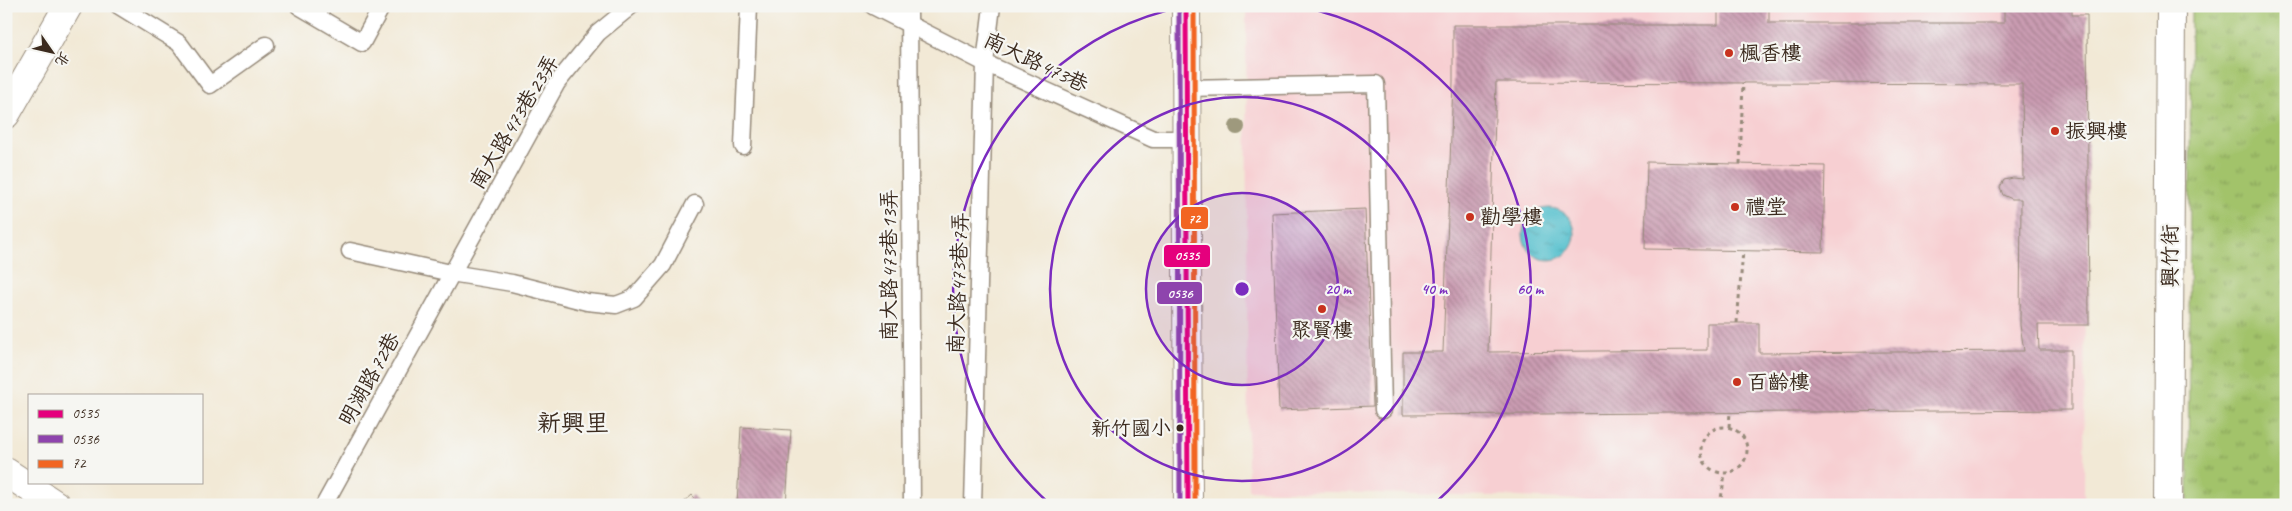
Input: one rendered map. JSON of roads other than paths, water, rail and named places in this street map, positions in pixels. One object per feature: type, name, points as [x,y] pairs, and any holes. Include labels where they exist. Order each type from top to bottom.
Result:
[{"type":"street","points":[[6,114],[68,6]]},
{"type":"street","points":[[1186,6],[1188,505]]},
{"type":"street","name":"興竹街","points":[[2168,505],[2171,6]]},
{"type":"street","points":[[6,472],[56,505]]},
{"type":"lane","points":[[119,6],[179,43],[210,85],[266,45]]},
{"type":"lane","points":[[299,6],[362,43],[382,6]]},
{"type":"lane","name":"南大路473巷23弄","points":[[451,273],[557,83],[598,33],[631,6]]},
{"type":"lane","points":[[743,146],[748,6]]},
{"type":"lane","name":"南大路473巷","points":[[873,6],[985,62],[1153,139],[1186,139]]},
{"type":"lane","name":"南大路473巷13弄","points":[[909,6],[912,505]]},
{"type":"lane","name":"南大路473巷7弄","points":[[974,505],[985,62],[992,6]]},
{"type":"lane","points":[[1187,88],[1376,84],[1383,410]]},
{"type":"lane","points":[[350,251],[451,273],[512,283],[587,302],[616,305],[634,298],[663,265],[695,204]]},
{"type":"lane","name":"明湖路72巷","points":[[324,505],[451,273]]},
{"type":"water","points":[[1549,208],[1563,212],[1571,220],[1575,234],[1571,248],[1563,256],[1549,260],[1535,256],[1527,248],[1523,234],[1527,220],[1535,212]]},
{"type":"place","name":"楓香樓","points":[[1729,53]]},
{"type":"place","name":"振興樓","points":[[2055,131]]},
{"type":"place","name":"禮堂","points":[[1735,207]]},
{"type":"place","name":"勸學樓","points":[[1470,217]]},
{"type":"place","name":"聚賢樓","points":[[1322,309]]},
{"type":"place","name":"百齡樓","points":[[1737,382]]},
{"type":"place","name":"新竹國小","points":[[1180,428]]},
{"type":"district","name":"新興里","points":[[573,423]]}]
